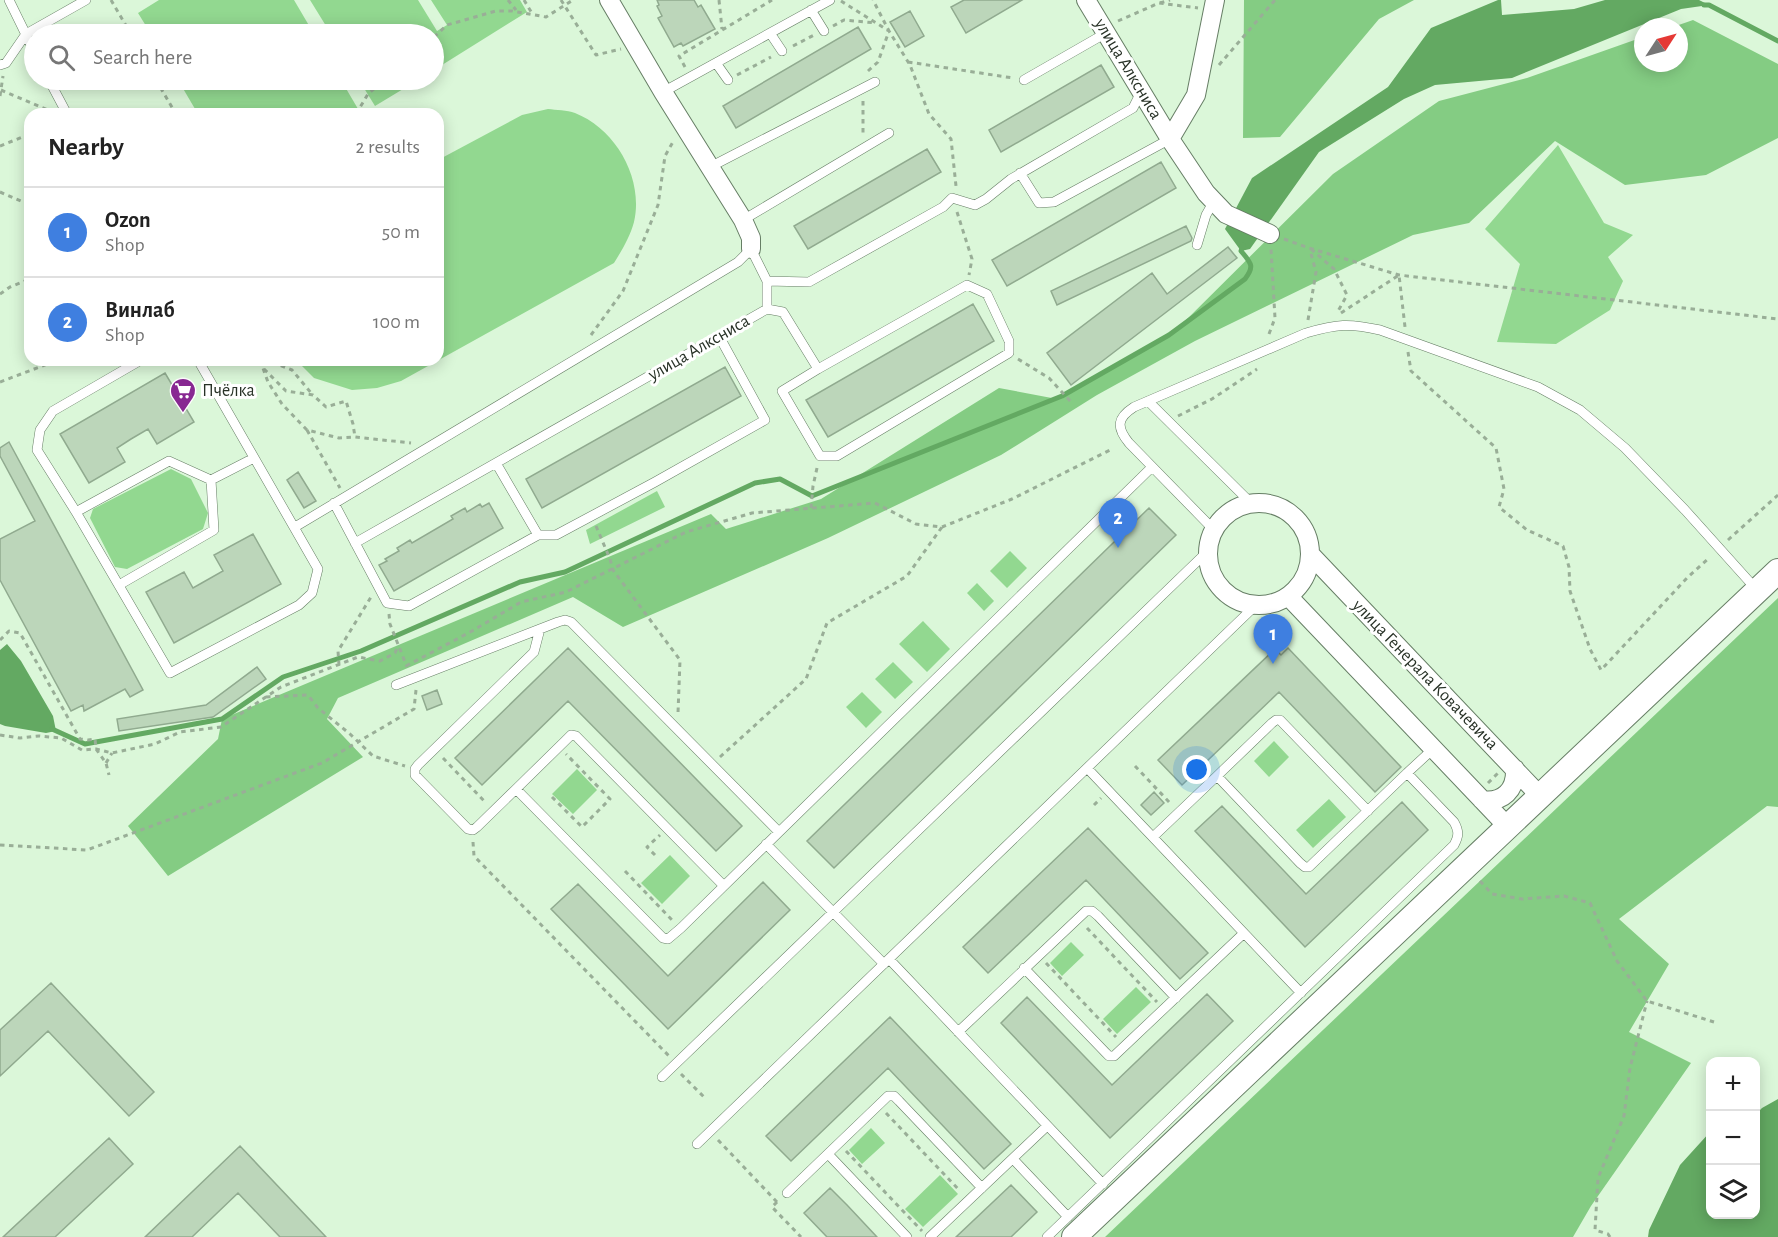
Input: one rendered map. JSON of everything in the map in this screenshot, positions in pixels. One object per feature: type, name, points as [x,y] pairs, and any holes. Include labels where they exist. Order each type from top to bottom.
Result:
[{"type":"main road","points":[[1071,1227],[1466,866],[1778,571]]},
{"type":"street","name":"улица Алксниса","points":[[609,0],[743,220],[751,238],[751,249]]},
{"type":"street","name":"улица Алксниса","points":[[1086,0],[1170,139],[1206,193],[1220,208]]},
{"type":"street","name":"улица Алксниса","points":[[1170,139],[1196,95],[1214,5]]},
{"type":"street","points":[[1220,208],[1269,234]]},
{"type":"street","points":[[1252,504],[1235,509],[1224,517],[1210,540],[1209,566],[1214,579],[1222,589],[1238,600],[1256,605],[1271,604],[1288,596],[1302,581],[1308,569],[1310,554]]},
{"type":"street","name":"улица Генерала Ковачевича","points":[[1252,504],[1273,505],[1296,519],[1306,536],[1310,554],[1509,769],[1540,796]]},
{"type":"street","points":[[1288,596],[1433,749],[1482,794],[1508,827]]},
{"type":"street","points":[[1482,794],[1495,801],[1506,795],[1514,783],[1509,769]]},
{"type":"lane","points":[[9,0],[24,30]]},
{"type":"lane","points":[[44,24],[86,0]]},
{"type":"lane","points":[[663,92],[830,0]]},
{"type":"lane","points":[[811,10],[824,31]]},
{"type":"lane","points":[[1023,80],[1104,30]]},
{"type":"lane","points":[[771,33],[782,51]]},
{"type":"lane","points":[[3,64],[24,37]]},
{"type":"lane","points":[[716,63],[728,80]]},
{"type":"lane","points":[[710,167],[874,82]]},
{"type":"lane","points":[[54,90],[64,108]]},
{"type":"lane","points":[[767,281],[809,282],[943,207],[952,198],[975,204],[986,199],[1011,179],[1133,108],[1142,92]]},
{"type":"lane","points":[[743,220],[889,133]]},
{"type":"lane","points":[[1020,174],[1039,203],[1054,202],[1170,139]]},
{"type":"lane","points":[[1197,245],[1206,215],[1220,208]]},
{"type":"lane","points":[[295,526],[738,262],[751,249]]},
{"type":"lane","name":"улица Алксниса","points":[[355,543],[767,309],[767,281],[751,249]]},
{"type":"lane","points":[[967,285],[987,294],[1009,341],[1009,353],[837,456],[820,456],[782,391],[967,285]]},
{"type":"lane","points":[[767,309],[783,312],[818,369]]},
{"type":"lane","points":[[1214,530],[1129,443],[1120,427],[1121,419],[1127,412],[1148,401],[1306,333],[1328,326],[1353,324],[1407,339],[1538,387],[1580,410],[1624,448],[1685,510],[1757,591]]},
{"type":"lane","points":[[334,503],[387,603],[409,606],[538,535],[556,535],[655,483],[765,420],[719,336]]},
{"type":"lane","points":[[131,366],[53,411],[40,430],[37,450],[171,673],[298,605],[312,593],[318,569],[201,366]]},
{"type":"lane","points":[[1148,401],[1252,504]]},
{"type":"lane","points":[[212,480],[254,458]]},
{"type":"lane","points":[[76,512],[169,461],[212,480]]},
{"type":"lane","points":[[496,463],[538,535]]},
{"type":"lane","points":[[516,789],[663,938],[668,939],[1152,466]]},
{"type":"lane","points":[[119,585],[213,530],[212,480]]},
{"type":"lane","points":[[662,1077],[1208,551]]},
{"type":"lane","points":[[697,1144],[1256,605]]},
{"type":"lane","points":[[396,684],[565,620],[571,622],[778,832]]},
{"type":"lane","points":[[540,629],[534,652],[415,769],[415,775],[419,781],[464,827],[473,830],[572,735],[576,735],[724,886]]},
{"type":"lane","points":[[1153,837],[1276,720],[1280,720],[1368,811]]},
{"type":"lane","points":[[1217,776],[1305,867],[1309,867],[1433,749]]},
{"type":"lane","points":[[1087,768],[1301,993]]},
{"type":"lane","points":[[1047,1237],[1071,1227],[1103,1184],[1454,845],[1459,830],[1454,822],[1407,773]]},
{"type":"lane","points":[[766,844],[833,913],[958,1032],[1103,1184]]},
{"type":"lane","points":[[958,1032],[1086,911],[1092,911],[1098,916],[1176,998]]},
{"type":"lane","points":[[1024,968],[1109,1056],[1114,1056],[1244,933]]},
{"type":"lane","points":[[787,1193],[888,1096],[894,1096],[982,1188]]},
{"type":"lane","points":[[929,1237],[1047,1126]]},
{"type":"lane","points":[[828,1154],[907,1237]]},
{"type":"lane","points":[[1012,1159],[1071,1227]]},
{"type":"path","points":[[111,0],[125,24]]},
{"type":"path","points":[[507,0],[516,12]]},
{"type":"path","points":[[524,0],[533,15]]},
{"type":"path","points":[[561,0],[596,56]]},
{"type":"path","points":[[444,28],[496,11],[546,17],[573,0]]},
{"type":"path","points":[[720,0],[722,29]]},
{"type":"path","points":[[690,77],[679,56],[772,0]]},
{"type":"path","points":[[839,0],[889,31]]},
{"type":"path","points":[[873,0],[908,62],[929,114],[951,139],[957,184],[952,198],[972,259],[967,285]]},
{"type":"path","points":[[1104,30],[1159,3],[1170,0]]},
{"type":"path","points":[[1215,70],[1275,0]]},
{"type":"path","points":[[1159,3],[1214,5]]},
{"type":"path","points":[[728,80],[844,20],[878,24]]},
{"type":"path","points":[[908,62],[1023,80]]},
{"type":"path","points":[[0,96],[3,64]]},
{"type":"path","points":[[1,90],[43,108]]},
{"type":"path","points":[[162,90],[172,108]]},
{"type":"path","points":[[360,108],[373,90]]},
{"type":"path","points":[[586,342],[623,291],[658,206],[664,156],[683,124]]},
{"type":"path","points":[[0,146],[24,136]]},
{"type":"path","points":[[0,192],[24,202]]},
{"type":"path","points":[[1168,421],[1212,399],[1258,368],[1275,318],[1269,234],[1399,275],[1778,319]]},
{"type":"path","points":[[1309,248],[1334,269],[1347,295],[1334,318],[1399,275]]},
{"type":"path","points":[[1306,333],[1316,272],[1309,248]]},
{"type":"path","points":[[1399,275],[1411,371],[1496,448],[1504,489],[1499,507],[1527,530],[1563,546],[1569,567],[1570,591],[1590,649],[1601,670],[1687,578],[1778,495]]},
{"type":"path","points":[[0,294],[24,281]]},
{"type":"path","points":[[1009,353],[1049,378],[1072,403]]},
{"type":"path","points":[[0,382],[42,366]]},
{"type":"path","points":[[282,366],[292,370],[326,407],[346,401],[354,424],[355,437]]},
{"type":"path","points":[[262,368],[286,391],[313,395]]},
{"type":"path","points":[[262,368],[282,404],[307,430],[342,492]]},
{"type":"path","points":[[307,430],[339,438],[355,437],[432,444]]},
{"type":"path","points":[[406,666],[472,632],[521,602],[566,592],[686,532],[752,513],[875,503],[916,524],[942,527],[1012,499],[1112,449]]},
{"type":"path","points":[[811,508],[820,456]]},
{"type":"path","points":[[592,516],[613,570],[680,660],[677,728]]},
{"type":"path","points":[[712,764],[806,679],[827,623],[907,576],[942,527]]},
{"type":"path","points":[[339,665],[338,651],[362,615],[378,585]]},
{"type":"path","points":[[0,845],[87,850],[322,763],[414,709],[416,690],[390,624]]},
{"type":"path","points":[[0,640],[9,631],[20,633],[80,739],[88,741],[95,739],[96,750],[106,763],[109,775]]},
{"type":"path","points":[[0,735],[20,738],[39,736],[61,738],[82,750],[112,753],[155,744],[180,732],[221,727],[281,687],[358,657],[380,661],[395,653],[398,645]]},
{"type":"path","points":[[266,698],[308,695],[318,708],[373,756],[415,769]]},
{"type":"path","points":[[552,797],[582,828],[610,799],[559,747]]},
{"type":"path","points":[[434,749],[494,810]]},
{"type":"path","points":[[106,763],[112,753]]},
{"type":"path","points":[[1135,766],[1179,812]]},
{"type":"path","points":[[1482,794],[1509,769]]},
{"type":"path","points":[[1094,805],[1103,796]]},
{"type":"path","points":[[655,855],[647,847],[667,828]]},
{"type":"path","points":[[473,830],[474,856],[705,1098]]},
{"type":"path","points":[[1466,866],[1492,894],[1522,899],[1564,896],[1590,903],[1617,961],[1647,1001],[1714,1022]]},
{"type":"path","points":[[624,871],[681,928]]},
{"type":"path","points":[[1077,918],[1164,1010]]},
{"type":"path","points":[[1038,955],[1125,1047]]},
{"type":"path","points":[[1610,1237],[1608,1234],[1594,1230],[1598,1178],[1624,1116],[1630,1068],[1647,1001]]},
{"type":"path","points":[[878,1106],[969,1200]]},
{"type":"path","points":[[710,1132],[777,1202]]},
{"type":"path","points":[[838,1143],[929,1237]]},
{"type":"path","points":[[787,1193],[772,1207],[801,1237]]},
{"type":"shaded area","points":[[159,0],[294,0],[308,24],[145,24],[138,13]]},
{"type":"shaded area","points":[[310,0],[418,0],[433,24],[325,24]]},
{"type":"shaded area","points":[[431,0],[520,0],[527,12],[444,64],[444,27],[447,25]]},
{"type":"shaded area","points":[[1244,0],[1414,0],[1379,19],[1280,137],[1243,138]]},
{"type":"shaded area","points":[[1498,0],[1501,0],[1502,15],[1574,9],[1605,0],[1699,0],[1709,5],[1681,9],[1659,18],[1634,18],[1634,28],[1512,78],[1435,85],[1404,99],[1319,152],[1250,249],[1241,251],[1225,229],[1252,178],[1388,87],[1431,28]]},
{"type":"shaded area","points":[[1693,20],[1778,64],[1778,138],[1706,175],[1625,185],[1555,141],[1469,223],[1413,235],[1195,341],[1097,395],[1001,455],[828,538],[623,627],[573,597],[338,698],[327,719],[363,757],[168,876],[128,826],[218,739],[222,719],[711,514],[726,529],[821,499],[999,388],[1057,399],[1170,336],[1333,174],[1439,101],[1527,78],[1634,40],[1634,72],[1688,72],[1688,22]]},
{"type":"shaded area","points":[[184,90],[347,90],[357,108],[194,108]]},
{"type":"shaded area","points":[[365,90],[401,90],[375,106]]},
{"type":"shaded area","points":[[548,109],[572,112],[603,131],[624,157],[631,173],[635,189],[634,222],[614,263],[444,357],[444,157],[522,115]]},
{"type":"shaded area","points":[[1558,145],[1604,223],[1633,235],[1608,257],[1623,281],[1610,310],[1556,344],[1497,342],[1520,264],[1485,229]]},
{"type":"shaded area","points":[[302,366],[428,366],[401,381],[377,388],[352,390],[314,378]]},
{"type":"shaded area","points":[[171,469],[191,479],[208,513],[203,529],[127,569],[115,567],[90,518],[93,509]]},
{"type":"shaded area","points":[[657,491],[665,507],[590,544],[586,530]]},
{"type":"shaded area","points":[[1010,551],[1027,568],[1007,588],[990,571]]},
{"type":"shaded area","points":[[977,583],[994,601],[984,611],[967,593]]},
{"type":"shaded area","points":[[1778,598],[1778,807],[1767,806],[1619,919],[1669,964],[1629,1032],[1691,1063],[1591,1206],[1573,1237],[1105,1237]]},
{"type":"shaded area","points":[[923,621],[950,649],[927,672],[899,644]]},
{"type":"shaded area","points":[[7,644],[21,661],[53,716],[56,731],[46,733],[0,724],[0,650]]},
{"type":"shaded area","points":[[893,662],[913,682],[895,699],[875,679]]},
{"type":"shaded area","points":[[862,692],[882,712],[866,728],[846,707]]},
{"type":"shaded area","points":[[1274,741],[1289,757],[1269,777],[1254,761]]},
{"type":"shaded area","points":[[577,769],[597,790],[573,814],[552,794]]},
{"type":"shaded area","points":[[1329,799],[1346,817],[1313,848],[1296,830]]},
{"type":"shaded area","points":[[670,855],[690,876],[662,904],[641,883]]},
{"type":"shaded area","points":[[1071,942],[1084,955],[1062,976],[1050,963]]},
{"type":"shaded area","points":[[1136,987],[1151,1002],[1117,1034],[1103,1019]]},
{"type":"shaded area","points":[[1778,1099],[1778,1237],[1648,1237],[1649,1230],[1680,1165],[1706,1136],[1706,1219],[1760,1219],[1760,1110]]},
{"type":"shaded area","points":[[871,1128],[885,1143],[862,1164],[849,1150]]},
{"type":"shaded area","points":[[940,1175],[958,1194],[923,1227],[905,1209]]},
{"type":"building","points":[[657,0],[694,0],[698,7],[701,5],[715,29],[683,46],[681,43],[674,47],[658,18],[662,16]]},
{"type":"building","points":[[964,0],[1022,0],[966,33],[951,7]]},
{"type":"building","points":[[910,11],[924,36],[905,47],[890,22]]},
{"type":"building","points":[[858,27],[871,49],[736,128],[723,106]]},
{"type":"building","points":[[1101,65],[1114,87],[1001,152],[989,130]]},
{"type":"building","points":[[927,149],[941,172],[808,249],[794,226]]},
{"type":"building","points":[[1161,162],[1176,188],[1007,286],[992,260]]},
{"type":"building","points":[[1186,226],[1192,238],[1191,241],[1057,305],[1051,291]]},
{"type":"building","points":[[1228,247],[1237,258],[1071,385],[1047,353],[1152,273],[1167,294]]},
{"type":"building","points":[[973,304],[994,341],[828,437],[806,400]]},
{"type":"building","points":[[725,367],[741,396],[542,508],[526,479]]},
{"type":"building","points":[[165,373],[194,422],[157,444],[148,429],[117,448],[125,462],[89,483],[60,434]]},
{"type":"building","points":[[9,442],[143,690],[130,697],[125,689],[84,711],[83,705],[71,711],[0,580],[0,539],[35,521],[0,456],[0,448]]},
{"type":"building","points":[[298,472],[316,501],[304,508],[287,480]]},
{"type":"building","points":[[489,503],[503,528],[394,591],[379,565],[387,561],[385,559],[399,551],[397,548],[410,540],[412,543],[453,519],[451,516],[465,508],[467,512],[480,504],[482,507]]},
{"type":"building","points":[[1149,508],[1176,535],[834,868],[807,841]]},
{"type":"building","points":[[253,534],[281,584],[174,643],[146,592],[184,572],[193,588],[223,571],[214,555]]},
{"type":"building","points":[[568,648],[742,826],[716,851],[568,701],[482,785],[455,758]]},
{"type":"building","points":[[1288,648],[1401,767],[1375,792],[1279,692],[1182,785],[1158,760],[1275,649],[1281,655]]},
{"type":"building","points":[[257,667],[266,679],[213,717],[119,731],[117,719],[206,705]]},
{"type":"building","points":[[437,690],[442,704],[427,710],[422,696]]},
{"type":"building","points":[[1154,792],[1164,803],[1151,815],[1141,805]]},
{"type":"building","points":[[1402,802],[1428,830],[1305,947],[1195,831],[1222,806],[1306,894]]},
{"type":"building","points":[[1088,828],[1208,953],[1180,979],[1086,880],[988,973],[963,947]]},
{"type":"building","points":[[763,882],[790,910],[668,1029],[551,909],[578,884],[668,976]]},
{"type":"building","points":[[51,983],[154,1092],[129,1116],[48,1031],[0,1076],[0,1030]]},
{"type":"building","points":[[1207,994],[1233,1021],[1110,1138],[1001,1023],[1027,997],[1112,1085]]},
{"type":"building","points":[[890,1017],[1011,1144],[984,1169],[888,1068],[791,1161],[766,1136]]},
{"type":"building","points":[[109,1138],[133,1164],[55,1237],[3,1237]]},
{"type":"building","points":[[240,1146],[326,1237],[280,1237],[238,1193],[192,1237],[145,1237]]},
{"type":"building","points":[[1011,1185],[1037,1212],[1011,1237],[956,1237]]},
{"type":"building","points":[[830,1188],[877,1237],[827,1237],[804,1213]]},
{"type":"waterway","points":[[1704,5],[1709,5],[1778,41]]},
{"type":"waterway","points":[[52,729],[85,744],[222,719],[283,677],[361,651],[520,582],[565,572],[755,483],[780,479],[812,496],[1062,396],[1169,335],[1245,279],[1251,268],[1241,251],[1243,245]]},
{"type":"place","name":"Пчёлка","points":[[183,414]]},
{"type":"place","name":"Винлаб","points":[[1118,548]]},
{"type":"place","name":"Ozon","points":[[1273,664]]}]
